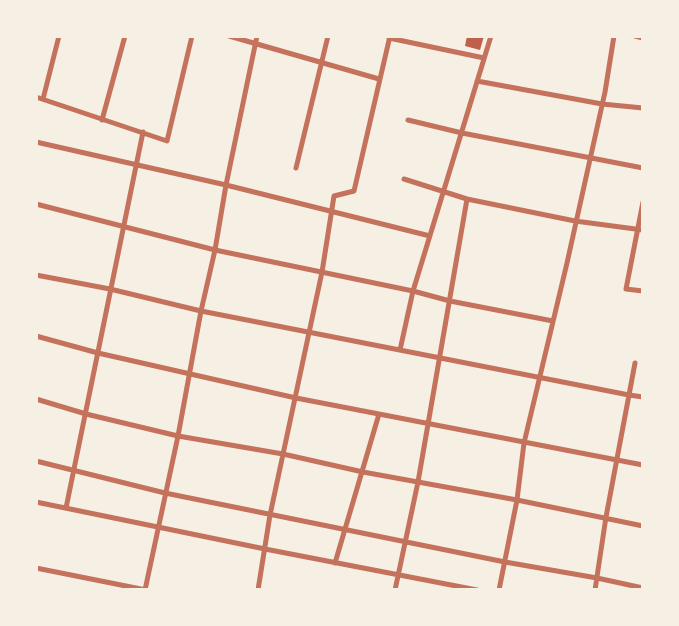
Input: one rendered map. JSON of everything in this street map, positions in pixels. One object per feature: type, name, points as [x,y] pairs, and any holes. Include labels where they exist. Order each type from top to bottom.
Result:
[{"type":"street","points":[[43,99],[59,36]]},
{"type":"street","points":[[102,120],[125,36]]},
{"type":"street","points":[[36,97],[167,141],[192,36]]},
{"type":"street","points":[[228,36],[379,79]]},
{"type":"street","points":[[36,568],[145,590],[178,436],[201,311],[215,250],[226,185],[244,106],[257,36]]},
{"type":"street","points":[[296,168],[328,36]]},
{"type":"street","points":[[400,350],[413,291],[491,36]]},
{"type":"street","points":[[500,590],[517,500],[524,443],[602,104],[614,36]]},
{"type":"street","points":[[635,36],[643,38]]},
{"type":"street","points":[[258,590],[270,515],[322,272],[334,196],[354,190],[389,37],[484,58]]},
{"type":"street","points":[[477,81],[602,104],[643,108]]},
{"type":"street","points":[[408,120],[462,133],[590,156],[643,168]]},
{"type":"street","points":[[66,508],[143,132]]},
{"type":"street","points":[[36,142],[226,185],[430,236]]},
{"type":"street","points":[[404,179],[467,199],[575,221],[640,229]]},
{"type":"street","points":[[395,590],[418,482],[467,199]]},
{"type":"street","points":[[643,202],[640,229],[626,288],[643,291]]},
{"type":"street","points":[[36,204],[215,250],[413,291],[450,301],[553,321]]},
{"type":"street","points":[[36,275],[110,289],[201,311],[310,333],[643,396]]},
{"type":"street","points":[[36,336],[296,398],[643,465]]},
{"type":"street","points":[[595,590],[606,517],[634,363]]},
{"type":"street","points":[[36,399],[86,414],[178,436],[283,454],[363,472],[606,517],[643,526]]},
{"type":"street","points":[[335,563],[379,414]]},
{"type":"street","points":[[36,461],[166,493],[270,515],[643,588]]},
{"type":"street","points":[[36,502],[473,589]]},
{"type":"building","points":[[467,36],[484,36],[480,50],[465,46]]}]
